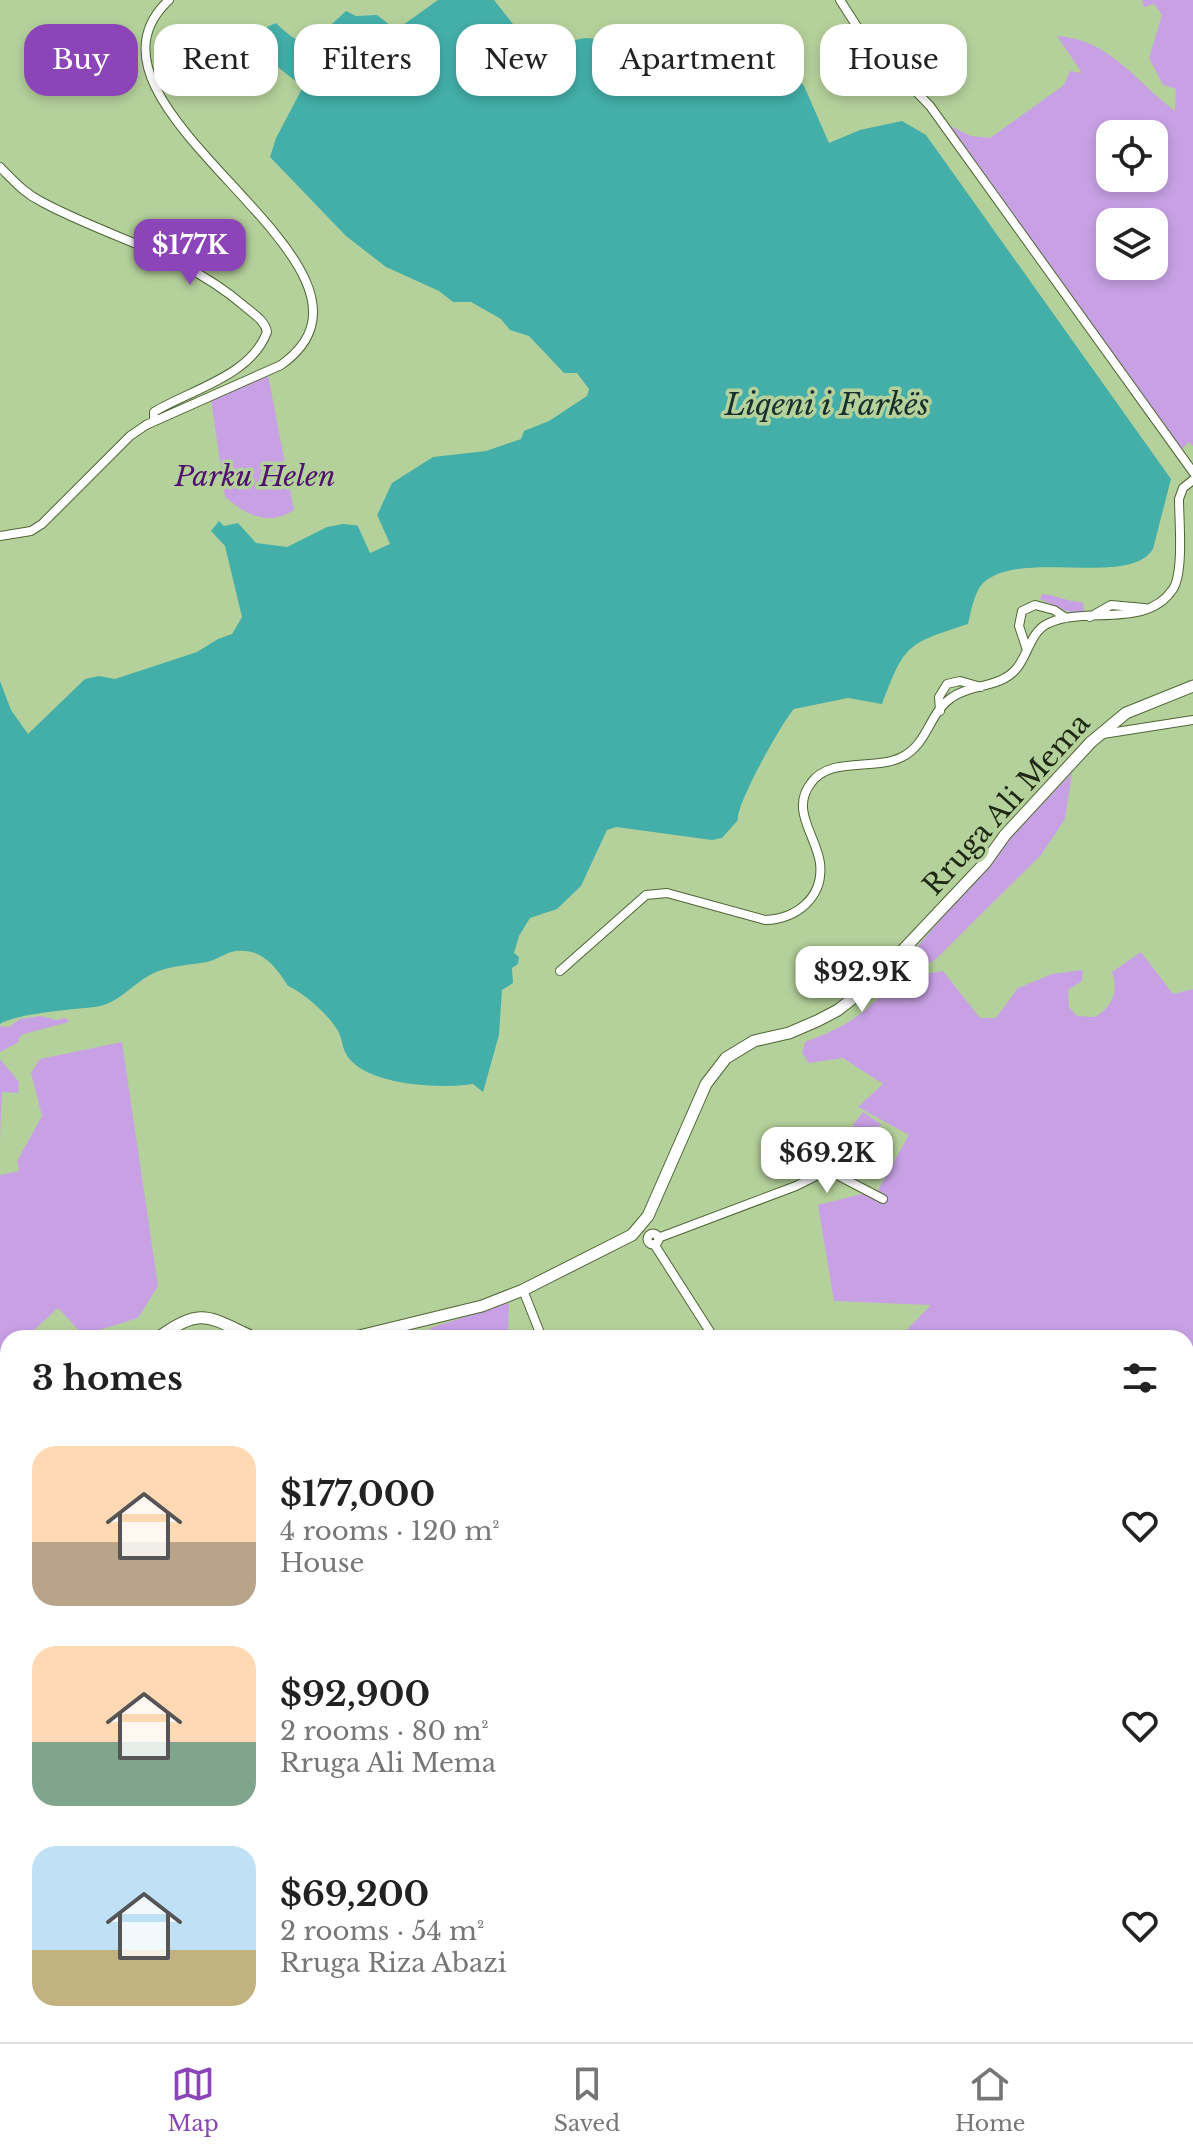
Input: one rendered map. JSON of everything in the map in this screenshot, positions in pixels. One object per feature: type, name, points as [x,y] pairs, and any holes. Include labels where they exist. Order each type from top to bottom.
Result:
[{"type":"street","points":[[0,536],[31,531],[42,524],[130,436],[154,421],[281,365],[302,347],[314,320],[312,295],[302,274],[172,114],[150,78],[146,41],[156,14],[169,0]]},
{"type":"street","points":[[840,0],[865,39],[930,106],[1193,472]]},
{"type":"street","points":[[0,167],[15,185],[44,203],[178,261],[231,295],[264,323],[267,332],[257,351],[227,373],[154,412],[154,421]]},
{"type":"street","points":[[560,971],[646,895],[667,893],[765,920],[779,919],[802,909],[816,887],[820,864],[802,808],[809,784],[815,777],[834,769],[900,759],[920,745],[949,699],[1008,676],[1039,630],[1067,618],[1090,617],[1111,605],[1145,608],[1162,600],[1176,584],[1179,499],[1183,488],[1193,480]]},
{"type":"street","points":[[1027,650],[1019,626],[1022,611],[1035,605],[1067,618]]},
{"type":"street","points":[[940,711],[939,697],[947,684],[960,681],[982,687]]},
{"type":"street","name":"Rruga Ali Mema","points":[[384,1330],[473,1308],[523,1290],[610,1249],[650,1237],[653,1204],[706,1084],[726,1058],[754,1041],[789,1033],[827,1015],[870,985],[1100,734],[1126,713],[1193,686]]},
{"type":"street","points":[[1100,734],[1193,720]]},
{"type":"street","points":[[709,1330],[650,1237],[727,1215],[822,1173],[824,1167],[830,1164],[836,1168],[837,1175],[883,1199]]},
{"type":"street","points":[[523,1290],[539,1330]]},
{"type":"street","points":[[169,1330],[183,1320],[204,1316],[236,1330]]},
{"type":"green space","points":[[1142,0],[1193,0],[1193,446],[1188,442],[1182,450],[944,123],[971,136],[990,138],[1064,85],[1070,71],[1082,73],[1057,36],[1076,39],[1108,54],[1175,111],[1176,89],[1163,85],[1149,58],[1162,15],[1154,4],[1144,7]]},
{"type":"green space","name":"Parku Helen","points":[[268,375],[294,510],[275,518],[250,514],[225,497],[211,399]]},
{"type":"green space","points":[[1042,594],[1083,602],[1084,612],[1069,612],[1040,599]]},
{"type":"green space","points":[[1072,773],[1065,819],[1041,855],[936,959],[923,967],[906,960],[1011,837]]},
{"type":"green space","points":[[1141,952],[1173,994],[1193,989],[1193,1330],[907,1330],[931,1305],[834,1301],[818,1205],[878,1190],[909,1135],[858,1107],[883,1084],[843,1058],[809,1063],[802,1053],[805,1042],[836,1029],[861,1013],[905,969],[920,975],[943,971],[980,1018],[996,1018],[1018,988],[1052,974],[1083,970],[1082,981],[1068,990],[1069,1007],[1077,1016],[1095,1017],[1106,1009],[1112,998],[1115,986],[1112,972]]},
{"type":"green space","points":[[41,1016],[56,1020],[66,1018],[69,1022],[24,1034],[19,1037],[19,1042],[0,1052],[0,1026],[9,1027],[20,1019]]},
{"type":"green space","points":[[122,1042],[158,1286],[138,1318],[99,1330],[78,1330],[58,1308],[34,1330],[0,1330],[0,1175],[19,1171],[17,1161],[42,1116],[31,1073],[40,1059]]},
{"type":"green space","points":[[0,1059],[19,1082],[18,1093],[2,1092],[0,1139]]},
{"type":"green space","points":[[863,1112],[882,1125],[867,1133],[850,1129]]},
{"type":"green space","points":[[509,1303],[508,1330],[430,1328]]},
{"type":"water","name":"Liqeni i Farkës","points":[[438,0],[494,0],[513,24],[456,24],[456,96],[576,96],[576,40],[592,39],[592,96],[804,96],[804,86],[829,143],[860,130],[902,121],[926,135],[1171,479],[1153,549],[1140,560],[1122,566],[1022,568],[1000,573],[980,587],[968,624],[932,636],[910,649],[896,669],[882,704],[848,698],[794,709],[751,782],[738,820],[722,838],[712,840],[616,827],[607,830],[581,886],[557,909],[530,918],[519,936],[514,953],[519,957],[518,964],[512,968],[513,983],[502,990],[499,1035],[483,1092],[473,1084],[442,1086],[404,1083],[369,1073],[355,1065],[346,1054],[338,1031],[322,1012],[288,986],[267,960],[245,951],[155,972],[117,999],[103,1005],[31,1015],[0,1024],[0,681],[11,710],[28,734],[85,679],[99,676],[115,679],[197,652],[232,634],[242,617],[225,546],[211,531],[219,521],[224,526],[238,523],[256,543],[287,547],[327,527],[343,524],[363,526],[374,522],[392,483],[433,457],[486,451],[521,439],[524,431],[549,421],[587,396],[589,389],[577,373],[564,373],[529,336],[510,330],[501,319],[471,302],[453,302],[439,291],[386,267],[346,236],[270,157],[276,138],[298,96],[440,96],[440,24],[404,24]]},
{"type":"water","name":"Liqeni i Farkës","points":[[346,11],[356,16],[377,15],[388,24],[332,24]]},
{"type":"water","name":"Liqeni i Farkës","points":[[278,25],[294,38],[294,80],[278,67]]},
{"type":"pier","points":[[375,510],[390,544],[370,553],[356,522],[371,519]]}]
